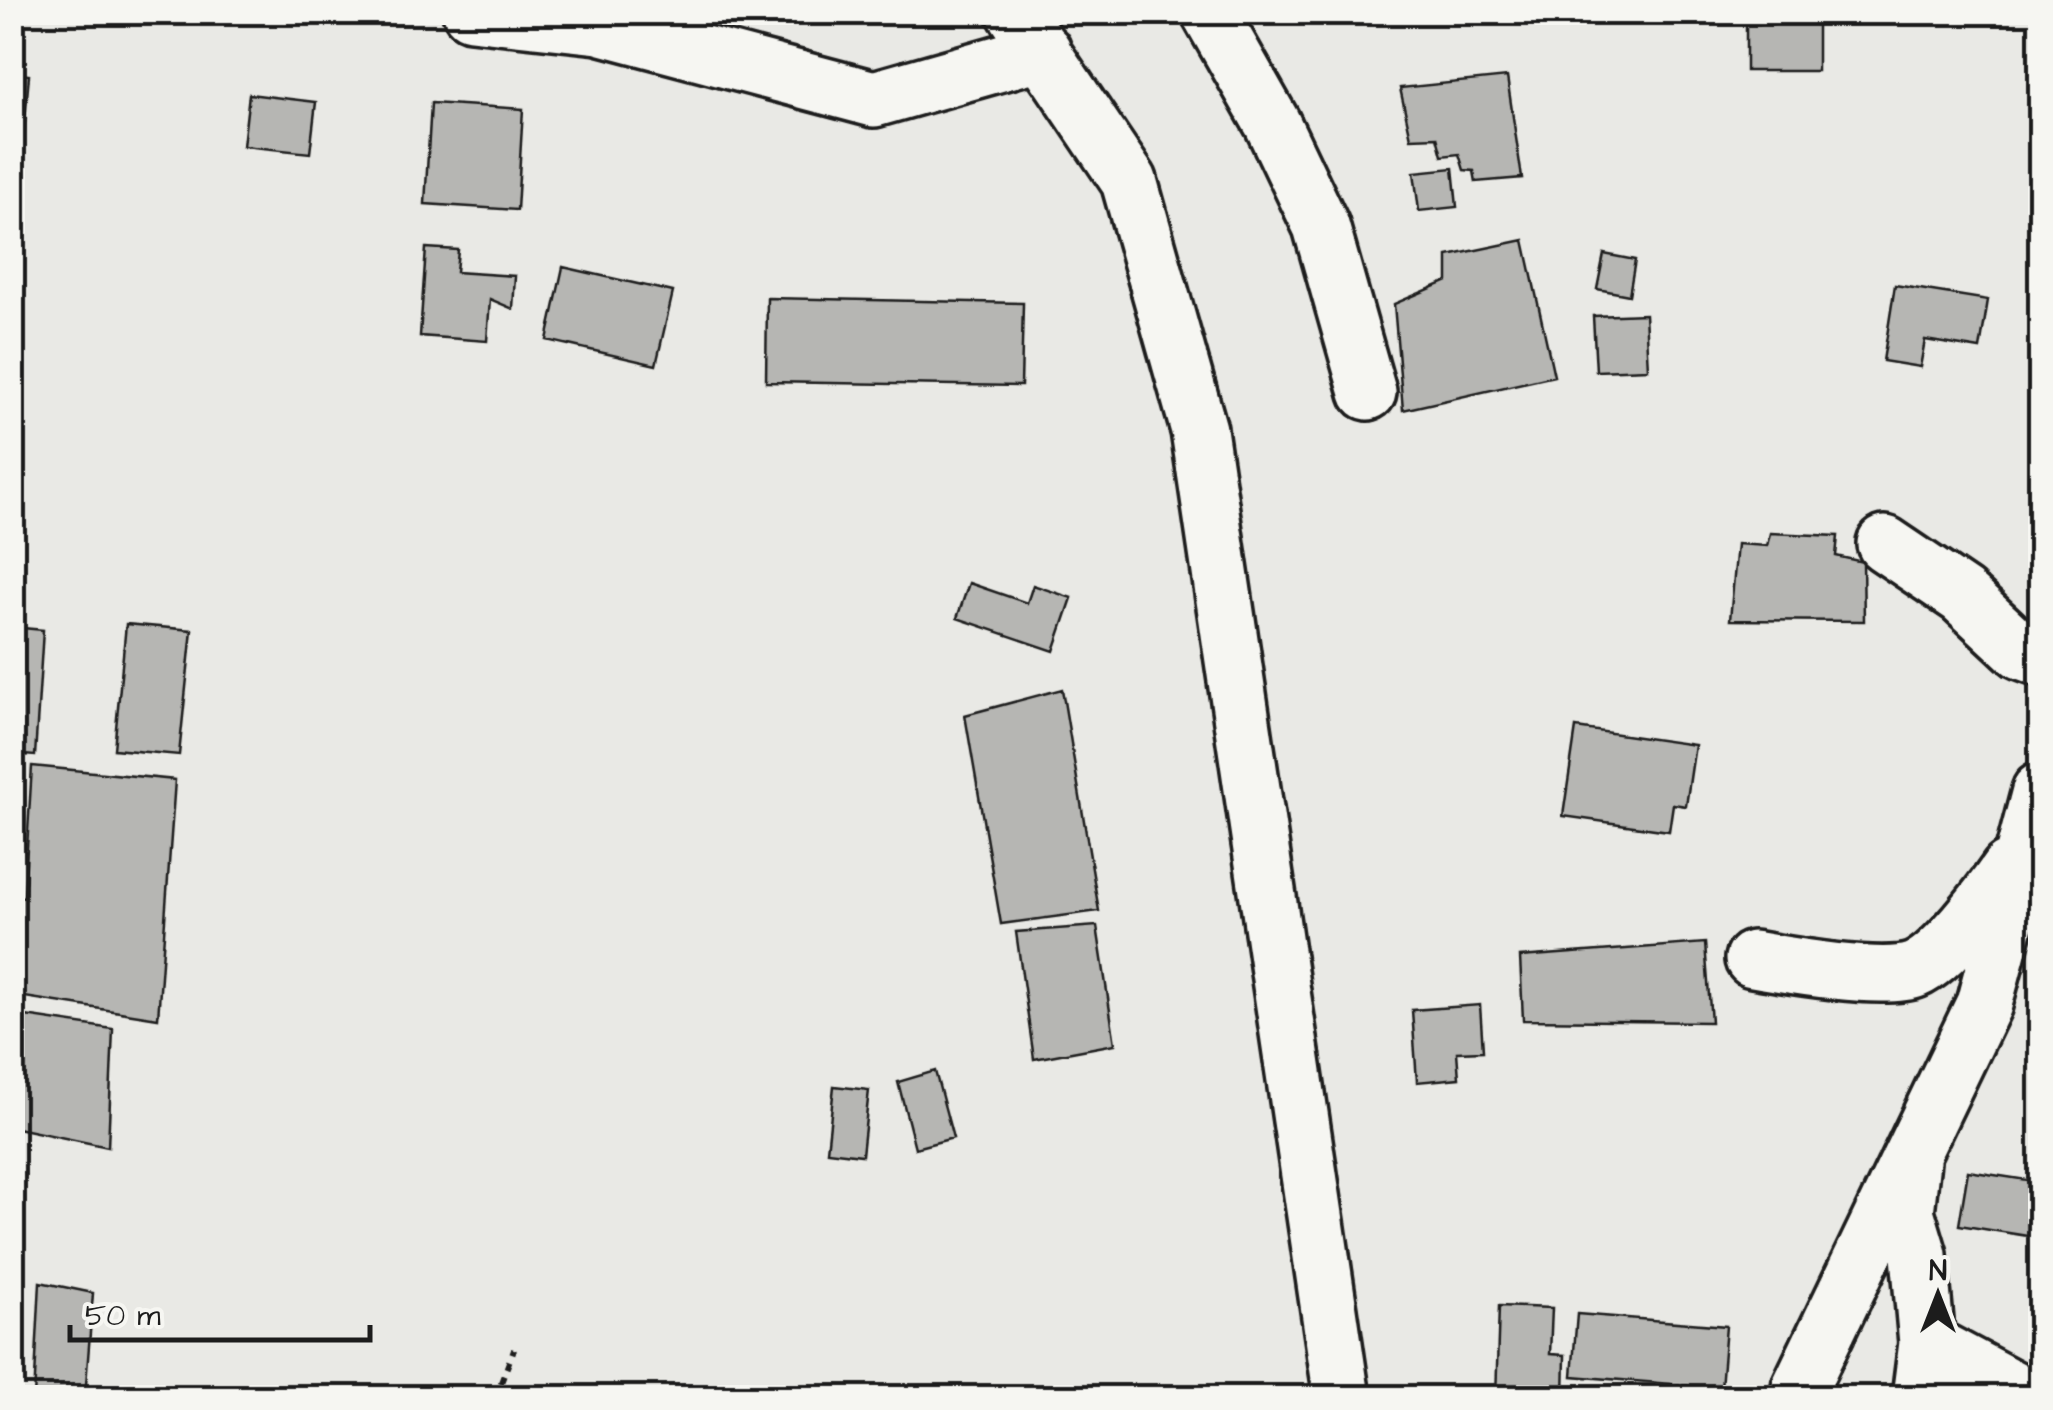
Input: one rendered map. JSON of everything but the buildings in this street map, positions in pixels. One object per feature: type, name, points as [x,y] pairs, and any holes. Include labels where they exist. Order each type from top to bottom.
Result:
[{"type":"street","points":[[471,12],[599,26],[874,99],[1029,32],[1129,181],[1199,430],[1342,1398]]},
{"type":"street","points":[[1209,12],[1272,124],[1322,226],[1368,392]]},
{"type":"street","points":[[1885,544],[1962,596],[2021,652],[2040,658]]},
{"type":"street","points":[[1800,1387],[1984,1004],[2040,792]]},
{"type":"street","points":[[1753,960],[1826,972],[1914,970],[1975,918],[2025,846]]},
{"type":"street","points":[[1914,1143],[1906,1212],[1918,1255],[1927,1344],[1920,1398]]},
{"type":"street","points":[[1927,1344],[2030,1398]]},
{"type":"path","points":[[495,1398],[514,1349]]}]
